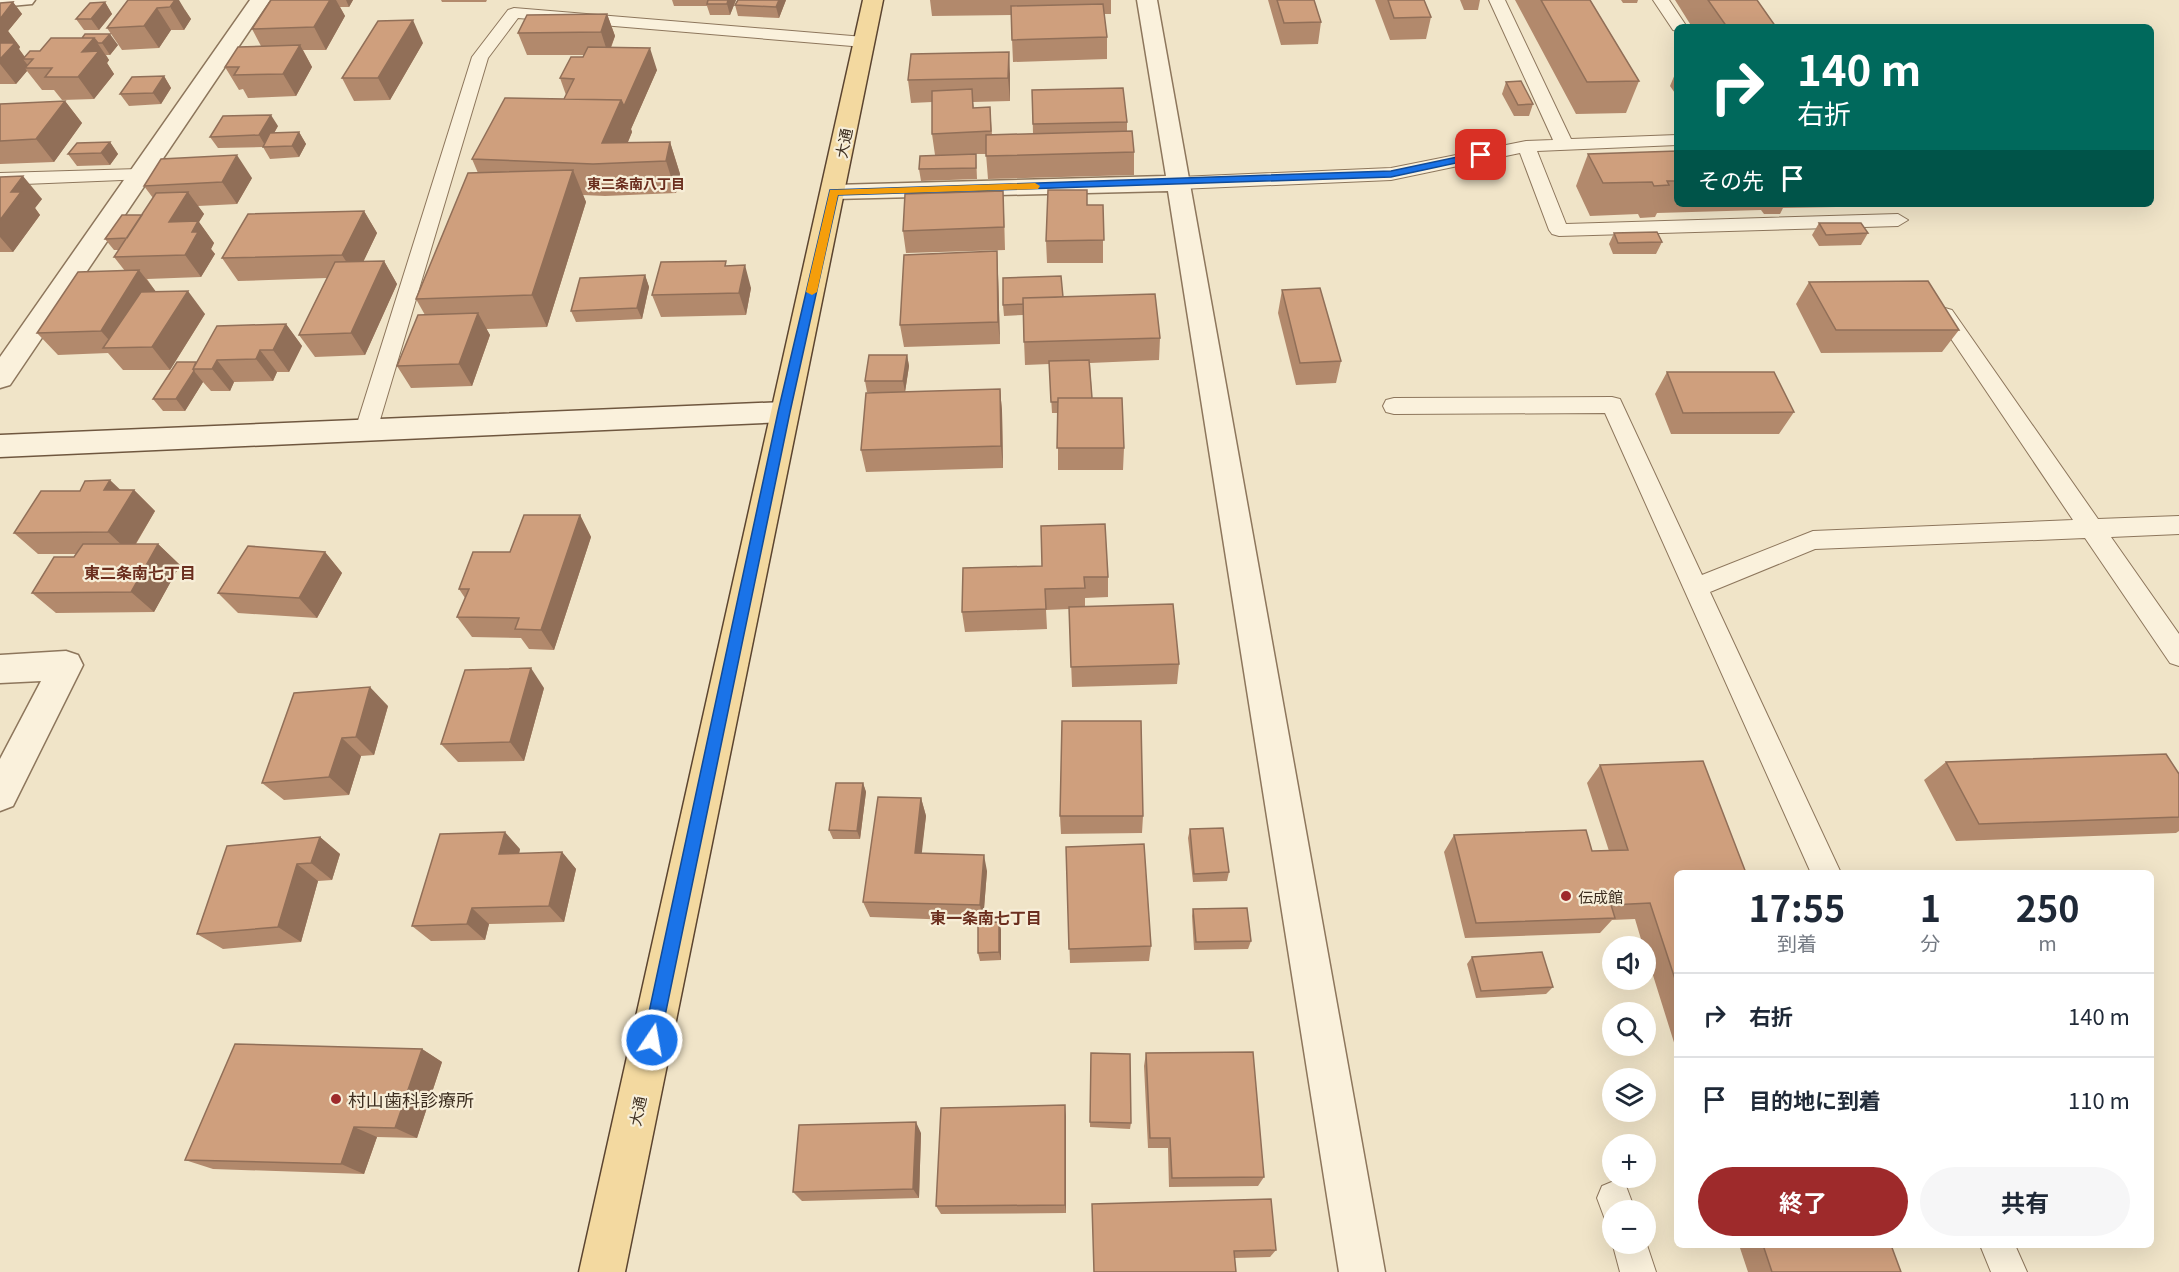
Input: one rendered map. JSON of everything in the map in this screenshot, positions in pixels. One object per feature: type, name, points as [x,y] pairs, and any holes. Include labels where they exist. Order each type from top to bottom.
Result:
[{"type":"main road","name":"大通","points":[[602,1272],[784,412],[834,192],[873,0]]},
{"type":"street","points":[[0,1],[25,0]]},
{"type":"street","points":[[0,378],[260,0]]},
{"type":"street","points":[[1147,0],[1362,1272]]},
{"type":"street","points":[[834,192],[1179,183]]},
{"type":"street","points":[[0,446],[784,412]]},
{"type":"street","points":[[0,669],[66,665],[0,795]]},
{"type":"lane","points":[[1497,0],[1564,144]]},
{"type":"lane","points":[[1661,0],[1677,24]]},
{"type":"lane","points":[[366,430],[480,57],[514,13],[864,42]]},
{"type":"lane","points":[[1179,183],[1391,174],[1526,146],[1674,140]]},
{"type":"lane","points":[[1526,146],[1559,230],[1898,220],[1889,207]]},
{"type":"lane","points":[[0,180],[139,175]]},
{"type":"lane","points":[[1945,315],[2179,655]]},
{"type":"lane","points":[[1394,406],[1612,405],[1825,870]]},
{"type":"lane","points":[[1695,588],[1813,540],[2179,525]]},
{"type":"lane","points":[[1998,1248],[2009,1272]]},
{"type":"lane","points":[[1632,1254],[1638,1272]]},
{"type":"building","points":[[128,0],[175,0],[170,7],[157,8],[144,26],[107,28]]},
{"type":"building","points":[[271,0],[330,0],[314,27],[252,29]]},
{"type":"building","points":[[708,0],[728,0],[727,4],[707,4]]},
{"type":"building","points":[[738,0],[779,0],[776,7],[735,5]]},
{"type":"building","points":[[1277,0],[1314,0],[1321,22],[1284,23]]},
{"type":"building","points":[[1388,0],[1424,0],[1431,17],[1394,18]]},
{"type":"building","points":[[1541,0],[1590,0],[1639,81],[1587,82]]},
{"type":"building","points":[[1708,0],[1757,0],[1774,24],[1725,24]]},
{"type":"building","points":[[13,2],[0,19],[0,3]]},
{"type":"building","points":[[105,2],[91,19],[76,19],[90,3]]},
{"type":"building","points":[[1103,4],[1107,37],[1012,40],[1011,6]]},
{"type":"building","points":[[607,14],[601,32],[518,33],[527,15]]},
{"type":"building","points":[[413,20],[378,78],[342,78],[378,21]]},
{"type":"building","points":[[85,34],[110,34],[102,43],[98,43],[94,38],[82,38]]},
{"type":"building","points":[[51,38],[94,38],[82,52],[99,51],[78,77],[45,77],[52,68],[25,68],[33,59],[23,59],[30,51],[40,51]]},
{"type":"building","points":[[0,43],[15,43],[0,59]]},
{"type":"building","points":[[300,45],[283,74],[234,75],[239,67],[225,67],[238,47]]},
{"type":"building","points":[[588,47],[650,48],[624,106],[621,100],[564,99],[574,79],[560,78],[571,57],[583,57]]},
{"type":"building","points":[[1009,52],[1008,78],[908,80],[911,54]]},
{"type":"building","points":[[164,76],[153,93],[120,94],[132,77]]},
{"type":"building","points":[[1521,81],[1533,104],[1518,105],[1506,82]]},
{"type":"building","points":[[1123,88],[1127,122],[1033,124],[1032,90]]},
{"type":"building","points":[[972,89],[973,108],[990,107],[991,131],[932,134],[932,91]]},
{"type":"building","points":[[505,98],[621,100],[602,143],[670,142],[666,161],[593,164],[472,159]]},
{"type":"building","points":[[65,101],[36,139],[0,141],[0,104]]},
{"type":"building","points":[[271,115],[259,135],[210,137],[223,116]]},
{"type":"building","points":[[1132,131],[1134,152],[986,156],[986,135]]},
{"type":"building","points":[[299,132],[292,146],[263,147],[270,133]]},
{"type":"building","points":[[110,142],[101,153],[68,154],[77,143]]},
{"type":"building","points":[[1674,151],[1674,181],[1667,181],[1669,185],[1654,186],[1652,182],[1603,183],[1588,154]]},
{"type":"building","points":[[976,154],[976,168],[919,169],[920,156]]},
{"type":"building","points":[[237,155],[222,182],[144,186],[161,159]]},
{"type":"building","points":[[573,170],[532,295],[416,299],[468,173]]},
{"type":"building","points":[[23,176],[11,192],[21,192],[0,220],[0,177]]},
{"type":"building","points":[[1048,190],[1087,190],[1087,205],[1103,205],[1104,240],[1046,241]]},
{"type":"building","points":[[1003,191],[1004,227],[903,231],[905,194]]},
{"type":"building","points":[[188,192],[169,222],[198,221],[192,232],[198,232],[185,255],[114,257],[156,193]]},
{"type":"building","points":[[364,211],[342,255],[222,258],[248,214]]},
{"type":"building","points":[[122,215],[142,215],[127,238],[105,239]]},
{"type":"building","points":[[1819,223],[1861,223],[1868,233],[1826,235]]},
{"type":"building","points":[[1657,232],[1662,242],[1618,243],[1614,233]]},
{"type":"building","points":[[997,251],[998,322],[900,325],[904,255]]},
{"type":"building","points":[[384,261],[351,333],[299,335],[335,262]]},
{"type":"building","points":[[726,261],[725,266],[745,265],[739,293],[652,295],[661,262]]},
{"type":"building","points":[[139,270],[101,331],[37,333],[78,272]]},
{"type":"building","points":[[645,275],[637,308],[571,311],[580,278]]},
{"type":"building","points":[[1061,276],[1063,297],[1023,298],[1023,304],[1003,305],[1003,278]]},
{"type":"building","points":[[1928,281],[1959,330],[1836,330],[1809,282]]},
{"type":"building","points":[[1320,288],[1341,361],[1300,363],[1282,290]]},
{"type":"building","points":[[188,291],[152,347],[103,348],[141,292]]},
{"type":"building","points":[[1155,294],[1160,338],[1024,342],[1023,298]]},
{"type":"building","points":[[478,313],[459,364],[397,366],[418,315]]},
{"type":"building","points":[[286,324],[273,350],[260,350],[256,359],[217,360],[212,369],[193,369],[217,326]]},
{"type":"building","points":[[869,355],[907,355],[903,381],[865,381]]},
{"type":"building","points":[[1089,360],[1092,398],[1058,398],[1058,402],[1051,402],[1049,361]]},
{"type":"building","points":[[177,362],[196,362],[194,371],[176,399],[153,399]]},
{"type":"building","points":[[1667,372],[1774,372],[1794,412],[1683,413]]},
{"type":"building","points":[[1000,389],[1001,446],[861,450],[866,393]]},
{"type":"building","points":[[1058,398],[1122,398],[1124,448],[1057,448]]},
{"type":"building","points":[[110,480],[104,490],[134,490],[108,532],[14,533],[41,491],[80,491],[85,481]]},
{"type":"building","points":[[524,515],[580,515],[541,630],[515,629],[519,618],[457,617],[469,589],[459,589],[473,552],[510,552]]},
{"type":"building","points":[[1105,524],[1108,577],[1084,577],[1085,588],[1045,589],[1046,609],[962,612],[963,568],[1042,566],[1041,526]]},
{"type":"building","points":[[83,544],[158,544],[131,592],[32,593],[54,557],[74,557]]},
{"type":"building","points":[[248,546],[325,552],[299,598],[218,593]]},
{"type":"building","points":[[1173,604],[1179,664],[1071,667],[1069,607]]},
{"type":"building","points":[[531,668],[510,742],[441,744],[465,670]]},
{"type":"building","points":[[370,687],[356,737],[342,738],[329,777],[262,783],[294,693]]},
{"type":"building","points":[[1062,721],[1141,721],[1143,816],[1060,816]]},
{"type":"building","points":[[2166,754],[2179,774],[2179,817],[1979,824],[1946,762]]},
{"type":"building","name":"伝成館","points":[[1703,761],[1745,870],[1674,870],[1674,976],[1650,903],[1611,905],[1615,918],[1476,923],[1454,835],[1586,830],[1592,851],[1628,850],[1600,765]]},
{"type":"building","points":[[836,783],[863,783],[857,831],[829,830]]},
{"type":"building","points":[[878,797],[921,798],[915,853],[984,855],[980,905],[863,902]]},
{"type":"building","points":[[1223,828],[1229,872],[1194,874],[1190,829]]},
{"type":"building","points":[[505,832],[499,854],[562,852],[549,906],[472,908],[467,924],[412,926],[440,834]]},
{"type":"building","points":[[320,837],[311,863],[297,864],[278,927],[197,934],[227,846]]},
{"type":"building","points":[[1144,844],[1151,946],[1069,949],[1066,847]]},
{"type":"building","points":[[1247,908],[1251,941],[1196,942],[1193,909]]},
{"type":"building","points":[[999,922],[999,952],[978,953],[978,923]]},
{"type":"building","points":[[1542,952],[1553,987],[1481,991],[1472,957]]},
{"type":"building","name":"村山歯科診療所","points":[[235,1044],[422,1049],[395,1128],[354,1127],[341,1164],[185,1160]]},
{"type":"building","points":[[1253,1052],[1264,1177],[1172,1178],[1170,1138],[1150,1138],[1146,1053]]},
{"type":"building","points":[[1091,1053],[1130,1054],[1131,1123],[1090,1122]]},
{"type":"building","points":[[1065,1105],[1065,1205],[936,1206],[941,1108]]},
{"type":"building","points":[[916,1122],[913,1189],[793,1192],[799,1125]]},
{"type":"building","points":[[1271,1199],[1276,1250],[1234,1251],[1236,1272],[1094,1272],[1092,1204]]},
{"type":"building","points":[[1764,1248],[1892,1248],[1901,1272],[1772,1272]]},
{"type":"slow traffic","points":[[812,292],[834,192],[1035,186]]},
{"type":"place","name":"伝成館","points":[[1566,896]]},
{"type":"place","name":"村山歯科診療所","points":[[336,1099]]},
{"type":"district","name":"東二条南八丁目","points":[[636,183]]},
{"type":"district","name":"東二条南七丁目","points":[[140,572]]},
{"type":"district","name":"東一条南七丁目","points":[[986,917]]},
{"type":"route","points":[[652,1040],[784,412],[834,192],[1179,183],[1391,174],[1481,155]]}]
